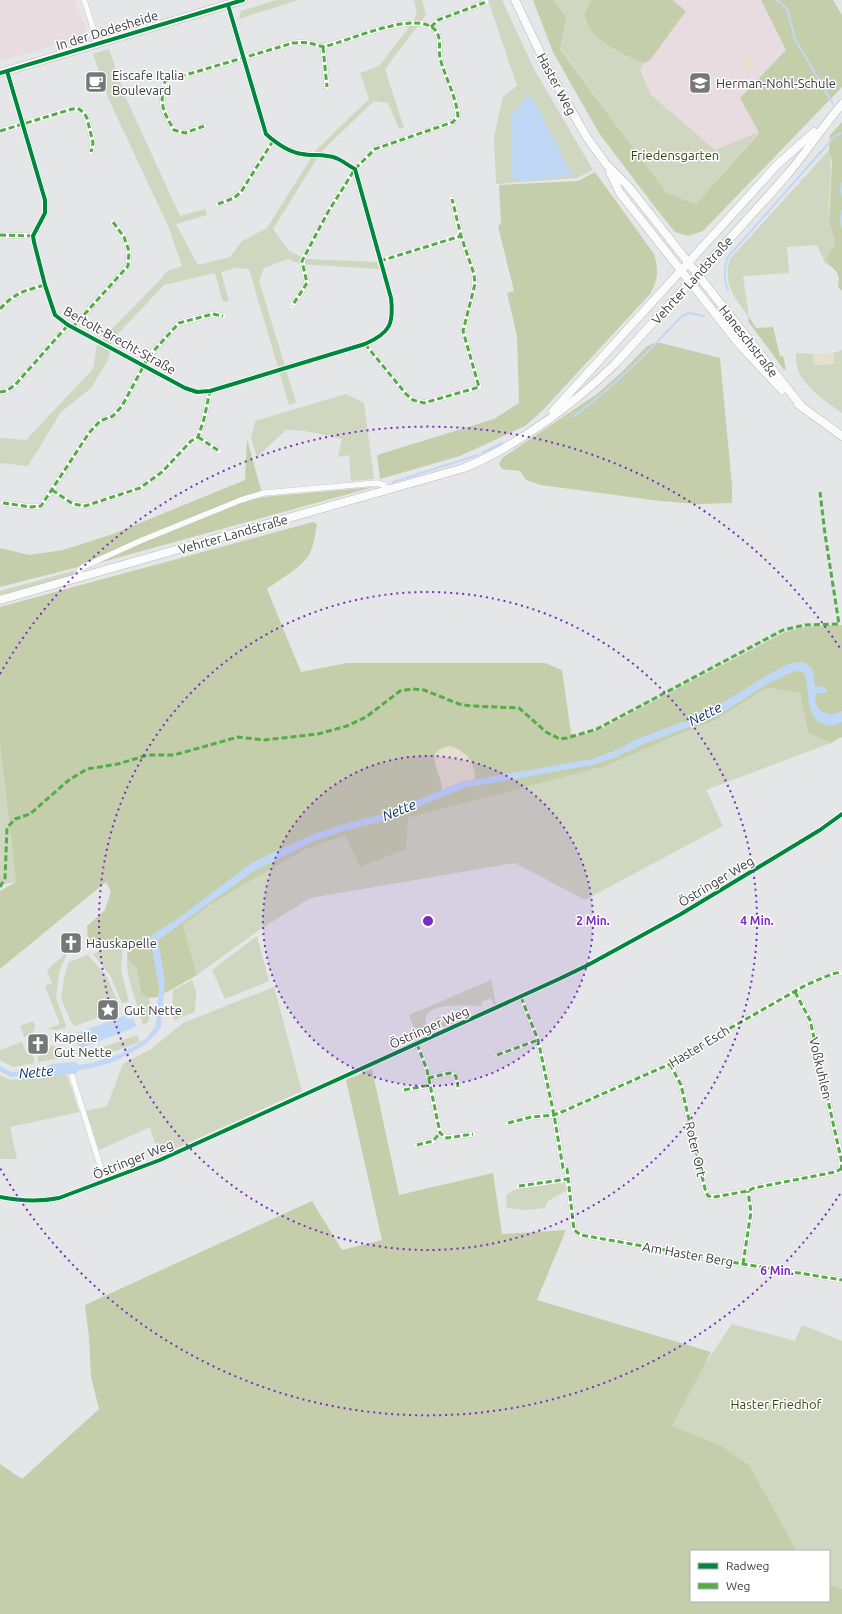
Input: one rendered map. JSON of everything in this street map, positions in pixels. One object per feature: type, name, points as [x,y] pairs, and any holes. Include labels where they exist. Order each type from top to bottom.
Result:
[{"type":"main road","name":"In der Dodesheide","points":[[3,72],[243,0]]},
{"type":"main road","name":"Haster Weg","points":[[515,0],[532,37],[567,104],[586,136],[606,164],[628,186],[698,274]]},
{"type":"main road","name":"Vehrter Landstraße","points":[[0,600],[464,468],[484,460],[510,445],[596,383],[698,274],[788,174],[827,121],[842,104]]},
{"type":"main road","name":"Vehrter Landstraße","points":[[541,424],[778,164],[827,121]]},
{"type":"main road","name":"Haster Weg","points":[[606,164],[620,193],[690,282]]},
{"type":"main road","name":"Haneschstraße","points":[[698,274],[802,407]]},
{"type":"main road","name":"Haneschstraße","points":[[690,282],[739,344],[781,389],[802,407],[842,436]]},
{"type":"street","points":[[84,0],[98,43]]},
{"type":"street","points":[[431,27],[438,20],[486,2]]},
{"type":"street","points":[[228,5],[266,134],[273,141],[286,149],[301,154],[316,154],[337,158],[355,169]]},
{"type":"street","points":[[204,126],[185,133],[174,130],[163,110],[163,90],[165,81],[293,43],[307,42],[323,47],[393,26],[415,22],[424,23],[436,32],[440,41],[440,56],[457,107],[458,116],[453,122],[375,149],[355,169],[328,212],[302,261],[307,283],[292,306]]},
{"type":"street","points":[[323,47],[326,87]]},
{"type":"street","points":[[0,235],[34,236],[45,213],[45,200],[3,72]]},
{"type":"street","points":[[0,131],[72,109],[79,110],[84,113],[87,118],[93,143],[91,152]]},
{"type":"street","points":[[218,204],[234,198],[241,192],[273,141]]},
{"type":"street","name":"Bertolt-Brecht-Straße","points":[[34,236],[45,285],[55,315],[70,326],[184,388],[197,392],[210,391],[365,344],[377,339],[390,325],[393,314],[391,298],[355,169]]},
{"type":"street","points":[[365,344],[406,394],[413,400],[424,403],[479,387],[463,331],[475,284],[474,274],[461,236],[452,199]]},
{"type":"street","name":"Bertolt-Brecht-Straße","points":[[70,326],[128,266],[129,251],[124,237],[113,222]]},
{"type":"street","points":[[380,261],[461,236]]},
{"type":"street","points":[[0,309],[9,299],[18,293],[45,285]]},
{"type":"street","name":"Bertolt-Brecht-Straße","points":[[144,365],[149,356],[179,323],[212,314],[223,316]]},
{"type":"street","points":[[0,392],[6,391],[15,385],[70,326]]},
{"type":"street","points":[[3,502],[30,507],[41,506],[89,433],[100,421],[113,416],[122,406],[144,365]]},
{"type":"street","points":[[52,490],[74,504],[86,506],[140,488],[162,472],[191,441],[198,437],[204,420],[210,391]]},
{"type":"street","points":[[198,437],[219,451]]},
{"type":"street","name":"Vehrter Landstraße","points":[[79,578],[79,571],[82,567],[206,513],[264,493],[377,483],[384,484],[388,490]]},
{"type":"street","name":"Östringer Weg","points":[[0,1197],[28,1201],[46,1200],[59,1198],[105,1181],[160,1160],[522,998],[588,965],[681,914],[820,830],[842,814]]},
{"type":"street","name":"Haster Esch","points":[[508,1123],[531,1117],[554,1115],[564,1112],[670,1064],[806,985],[832,974],[842,972]]},
{"type":"street","name":"Voßkuhlen","points":[[795,992],[810,1020],[842,1163],[841,1170]]},
{"type":"street","points":[[519,1186],[568,1179],[567,1169],[563,1168],[554,1115],[538,1040],[522,998]]},
{"type":"street","points":[[497,1055],[538,1040]]},
{"type":"street","points":[[417,1044],[430,1085],[440,1133],[447,1138],[472,1134]]},
{"type":"street","name":"Roter Ort","points":[[670,1064],[681,1085],[708,1196],[714,1197],[748,1191],[754,1188],[841,1170]]},
{"type":"street","points":[[428,1078],[450,1073],[456,1076],[458,1087]]},
{"type":"street","name":"Östringer Weg","points":[[72,1076],[105,1181]]},
{"type":"street","points":[[404,1090],[430,1085]]},
{"type":"street","points":[[417,1145],[433,1141],[440,1133]]},
{"type":"street","name":"Am Haster Berg","points":[[568,1179],[574,1230],[581,1235],[842,1280]]},
{"type":"street","points":[[743,1264],[751,1212],[748,1191]]},
{"type":"shaded area","points":[[0,0],[75,0],[88,36],[0,61]]},
{"type":"shaded area","name":"Herman-Nohl-Schule","points":[[672,0],[761,0],[786,50],[740,98],[759,133],[715,150],[651,95],[640,70],[644,63],[650,60],[686,11]]},
{"type":"green space","points":[[276,0],[298,0],[239,19],[241,11]]},
{"type":"green space","points":[[414,0],[422,0],[426,15],[385,69],[404,128],[399,129],[388,103],[374,101],[321,152],[273,229],[289,251],[306,259],[377,262],[379,269],[300,264],[288,259],[264,268],[259,281],[296,402],[289,405],[249,269],[235,268],[221,272],[229,301],[223,302],[215,273],[164,285],[113,339],[108,360],[91,388],[61,412],[28,466],[0,463],[0,438],[26,440],[93,369],[97,344],[167,271],[182,266],[169,228],[109,100],[93,54],[109,49],[125,96],[180,216],[205,209],[207,215],[176,224],[198,265],[230,257],[242,241],[267,228],[316,150],[369,99],[360,73],[379,66],[409,27],[417,14]]},
{"type":"green space","points":[[488,0],[502,0],[535,71],[593,170],[577,178],[496,184],[494,137],[503,97],[517,86]]},
{"type":"green space","points":[[533,0],[553,0],[566,17],[560,49],[667,193],[696,204],[759,133],[740,98],[786,50],[761,0],[833,0],[842,15],[842,87],[703,231],[688,236],[675,232],[599,133],[553,52]]},
{"type":"green space","name":"Friedensgarten","points":[[553,0],[591,0],[584,15],[593,33],[614,49],[644,63],[640,70],[651,95],[715,150],[759,132],[696,204],[667,193],[560,48]]},
{"type":"green space","points":[[591,0],[672,0],[686,11],[650,60],[644,63],[614,49],[593,33],[584,15]]},
{"type":"green space","points":[[842,122],[842,291],[838,287],[839,277],[837,272],[827,261],[835,241],[829,221],[832,162],[829,150],[830,135]]},
{"type":"green space","points":[[829,150],[831,176],[829,220],[835,241],[827,261],[831,267],[825,263],[817,245],[787,247],[789,273],[743,276],[749,317],[731,290],[728,276],[730,259]]},
{"type":"green space","points":[[595,172],[654,254],[657,265],[657,275],[655,284],[650,294],[542,411],[525,426],[460,456],[380,479],[377,455],[494,419],[519,403],[517,336],[507,293],[514,291],[498,226],[501,223],[499,185],[578,181]]},
{"type":"green space","points":[[749,317],[756,328],[773,327],[780,356],[783,356],[786,369],[784,370],[748,321]]},
{"type":"green space","points":[[654,343],[661,343],[720,358],[732,485],[732,503],[697,504],[660,501],[541,485],[526,480],[520,471],[502,469],[499,464],[502,458],[597,394],[623,371],[646,347]]},
{"type":"green space","points":[[842,350],[842,413],[815,393],[804,381],[797,366],[796,353],[813,354],[814,365],[834,364],[834,353]]},
{"type":"green space","points":[[346,394],[364,403],[374,479],[351,481],[349,455],[338,457],[342,439],[301,430],[286,430],[257,457],[251,438],[255,421]]},
{"type":"green space","points":[[247,439],[263,497],[374,487],[95,564],[0,587],[0,548],[29,555],[63,550],[113,534],[245,480]]},
{"type":"green space","points":[[313,522],[317,524],[311,551],[306,560],[296,569],[267,589],[301,672],[347,663],[545,663],[562,670],[571,733],[576,736],[599,730],[785,632],[805,627],[842,625],[842,737],[831,743],[808,733],[800,693],[767,688],[712,722],[696,727],[606,766],[408,818],[406,849],[360,867],[345,836],[304,850],[214,902],[183,925],[197,975],[158,997],[151,998],[142,993],[136,967],[129,961],[127,955],[129,943],[125,941],[93,945],[88,940],[87,926],[105,910],[111,892],[106,882],[0,969],[0,891],[16,882],[0,744],[0,607]]},
{"type":"green space","points":[[76,570],[72,576],[0,595],[0,591]]},
{"type":"green space","points":[[767,688],[800,693],[808,733],[831,743],[706,790],[723,826],[585,900],[515,863],[310,898],[259,930],[197,975],[183,925],[214,902],[304,850],[345,836],[360,867],[408,818],[606,766],[696,727],[712,722]]},
{"type":"green space","points":[[0,744],[16,882],[0,885]]},
{"type":"green space","points":[[257,936],[269,981],[225,999],[212,970]]},
{"type":"green space","points":[[123,947],[121,970],[129,1002],[122,1003],[110,975],[93,954],[105,949]]},
{"type":"green space","points":[[68,951],[59,973],[56,998],[66,1026],[65,1028],[57,1030],[47,1029],[60,1024],[45,986],[52,983],[47,970]]},
{"type":"green space","points":[[88,955],[107,977],[119,1005],[118,1010],[75,1026],[72,1024],[61,998],[65,974],[69,962]]},
{"type":"green space","points":[[127,955],[129,961],[136,967],[141,991],[149,997],[149,1021],[143,1025],[128,974]]},
{"type":"green space","points":[[192,980],[196,991],[195,1012],[174,1020],[172,1014],[173,990]]},
{"type":"green space","points":[[491,980],[496,1004],[494,1005],[491,998],[481,1002],[482,1006],[452,1006],[432,1010],[427,1015],[426,1022],[431,1033],[418,1039],[409,1015]]},
{"type":"green space","points":[[274,987],[302,1091],[159,1156],[150,1127],[99,1150],[86,1111],[107,1106],[123,1064],[151,1049],[183,1023]]},
{"type":"green space","points":[[438,1017],[457,1022],[439,1028],[435,1025],[435,1021]]},
{"type":"green space","points":[[33,1021],[35,1026],[33,1033],[24,1037],[20,1026]]},
{"type":"green space","points":[[137,1035],[140,1042],[90,1060],[87,1053]]},
{"type":"green space","points":[[22,1042],[27,1054],[33,1055],[34,1063],[13,1067],[0,1060],[0,1050]]},
{"type":"green space","points":[[51,1045],[57,1048],[61,1058],[38,1062],[38,1056],[48,1054]]},
{"type":"green space","points":[[372,1069],[399,1195],[493,1173],[502,1234],[566,1230],[537,1300],[711,1352],[672,1426],[721,1446],[750,1466],[796,1550],[690,1550],[690,1602],[830,1602],[830,1584],[842,1589],[842,1614],[0,1614],[0,1464],[22,1479],[99,1409],[91,1377],[89,1337],[85,1305],[312,1201],[342,1250],[382,1240],[346,1080]]},
{"type":"green space","points":[[66,1073],[79,1112],[10,1127],[17,1159],[0,1159],[0,1075],[10,1080]]},
{"type":"green space","points":[[565,1183],[566,1191],[548,1201],[545,1208],[526,1210],[507,1208],[506,1196],[516,1189]]},
{"type":"green space","name":"Haster Friedhof","points":[[732,1324],[795,1341],[802,1325],[842,1341],[842,1589],[830,1584],[830,1550],[796,1550],[750,1466],[672,1426],[700,1371]]},
{"type":"sand","points":[[748,58],[753,60],[755,65],[753,70],[748,72],[743,70],[741,65],[743,60]]},
{"type":"sand","points":[[727,79],[731,79],[735,85],[731,91],[727,91],[723,87],[723,83]]},
{"type":"sand","points":[[834,353],[834,364],[814,365],[813,354]]},
{"type":"sand","points":[[449,746],[460,750],[465,754],[473,767],[475,779],[460,782],[442,790],[434,758],[436,753],[441,749]]},
{"type":"water","points":[[528,96],[535,102],[572,175],[521,182],[511,176],[512,114]]},
{"type":"water","points":[[803,662],[810,666],[813,673],[815,686],[825,687],[827,691],[826,693],[817,693],[815,698],[821,711],[836,714],[842,711],[842,722],[835,725],[827,725],[819,722],[814,717],[809,703],[804,673],[799,671],[792,672],[765,685],[716,717],[644,744],[614,758],[592,765],[464,788],[387,820],[343,831],[312,842],[254,871],[158,940],[165,982],[161,1027],[157,1033],[146,1044],[116,1061],[93,1068],[78,1070],[78,1065],[92,1063],[120,1054],[147,1038],[156,1025],[159,986],[150,939],[151,936],[177,919],[253,862],[309,836],[340,825],[384,814],[460,782],[592,759],[619,749],[637,739],[704,714],[766,676],[788,664]]},
{"type":"water","points":[[124,1016],[134,1019],[136,1026],[82,1048],[78,1046],[75,1038],[77,1033]]},
{"type":"water","points":[[0,1066],[11,1072],[67,1067],[68,1071],[11,1077],[0,1071]]},
{"type":"waterway","points":[[777,0],[787,9],[795,39],[833,104]]},
{"type":"waterway","points":[[728,290],[724,274],[727,258],[835,136],[842,133]]},
{"type":"waterway","points":[[842,183],[842,196]]},
{"type":"waterway","points":[[842,210],[842,228]]},
{"type":"waterway","points":[[573,417],[617,381],[682,316],[690,313],[704,316]]},
{"type":"waterway","points":[[482,453],[502,443]]},
{"type":"waterway","points":[[393,482],[478,455]]},
{"type":"waterway","name":"Nette","points":[[52,1070],[73,1068]]},
{"type":"marked path","points":[[431,27],[438,20],[486,2]]},
{"type":"marked path","points":[[204,126],[185,133],[174,130],[167,118],[162,102],[165,81],[293,43],[306,43],[324,46],[399,24],[414,23],[427,25],[438,34],[440,58],[455,101],[458,116],[453,122],[375,149],[355,169],[328,212],[302,261],[307,283],[292,306]]},
{"type":"marked path","points":[[323,47],[327,87]]},
{"type":"marked path","points":[[0,131],[72,109],[79,109],[87,118],[93,143],[91,152]]},
{"type":"marked path","points":[[218,204],[234,198],[241,192],[273,141]]},
{"type":"marked path","points":[[365,344],[406,394],[413,400],[424,403],[479,387],[463,331],[475,284],[474,274],[461,236],[452,199]]},
{"type":"marked path","points":[[72,328],[128,266],[129,251],[124,237],[113,222]]},
{"type":"marked path","points":[[0,235],[33,236]]},
{"type":"marked path","points":[[380,261],[461,236]]},
{"type":"marked path","points":[[0,309],[11,299],[21,293],[45,285]]},
{"type":"marked path","points":[[3,503],[31,507],[41,506],[89,433],[100,421],[113,416],[122,406],[149,356],[179,323],[213,314],[223,316]]},
{"type":"marked path","points":[[0,392],[6,391],[15,385],[68,325]]},
{"type":"marked path","points":[[52,490],[73,504],[85,506],[140,488],[162,472],[191,441],[198,437],[204,419],[210,391]]},
{"type":"marked path","points":[[198,437],[219,451]]},
{"type":"marked path","points":[[0,887],[5,878],[7,828],[15,819],[30,814],[69,780],[87,769],[118,764],[148,755],[174,755],[238,737],[264,740],[318,734],[347,726],[366,717],[400,691],[412,689],[424,690],[459,704],[519,708],[546,732],[560,739],[567,738],[597,729],[783,630],[805,625],[839,624],[820,492]]},
{"type":"marked path","points":[[508,1123],[531,1117],[554,1115],[670,1064],[806,985],[832,974],[842,972]]},
{"type":"marked path","points":[[795,992],[810,1020],[842,1163],[842,1170]]},
{"type":"marked path","points":[[521,997],[538,1040],[554,1115],[563,1168],[567,1169],[574,1230],[581,1235],[842,1280]]},
{"type":"marked path","points":[[497,1055],[538,1040]]},
{"type":"marked path","points":[[417,1044],[427,1070],[440,1133],[447,1138],[473,1134]]},
{"type":"marked path","points":[[670,1064],[681,1085],[705,1189],[708,1196],[714,1197],[748,1191],[754,1188],[835,1172],[841,1169]]},
{"type":"marked path","points":[[428,1078],[450,1073],[456,1076],[458,1087]]},
{"type":"marked path","points":[[404,1090],[430,1085]]},
{"type":"marked path","points":[[417,1145],[433,1141],[440,1133]]},
{"type":"marked path","points":[[519,1186],[568,1179]]},
{"type":"marked path","points":[[743,1264],[751,1212],[748,1191]]},
{"type":"cycle path","points":[[0,73],[243,0]]},
{"type":"cycle path","points":[[7,71],[45,200],[45,213],[33,236],[34,242],[45,285],[55,315],[68,325],[185,388],[197,392],[210,391],[365,344],[380,336],[388,327],[391,321],[392,307],[391,298],[355,169],[336,158],[297,153],[278,144],[266,134],[228,5]]},
{"type":"cycle path","points":[[0,1197],[30,1200],[59,1198],[160,1160],[559,979],[588,965],[681,914],[820,830],[842,814]]},
{"type":"place","name":"Eiscafe Italia Boulevard","points":[[96,82]]},
{"type":"place","name":"Herman-Nohl-Schule","points":[[700,83]]},
{"type":"place","name":"Hauskapelle","points":[[71,943]]},
{"type":"place","name":"Gut Nette","points":[[108,1010]]},
{"type":"place","name":"Kapelle Gut Nette","points":[[38,1044]]}]
